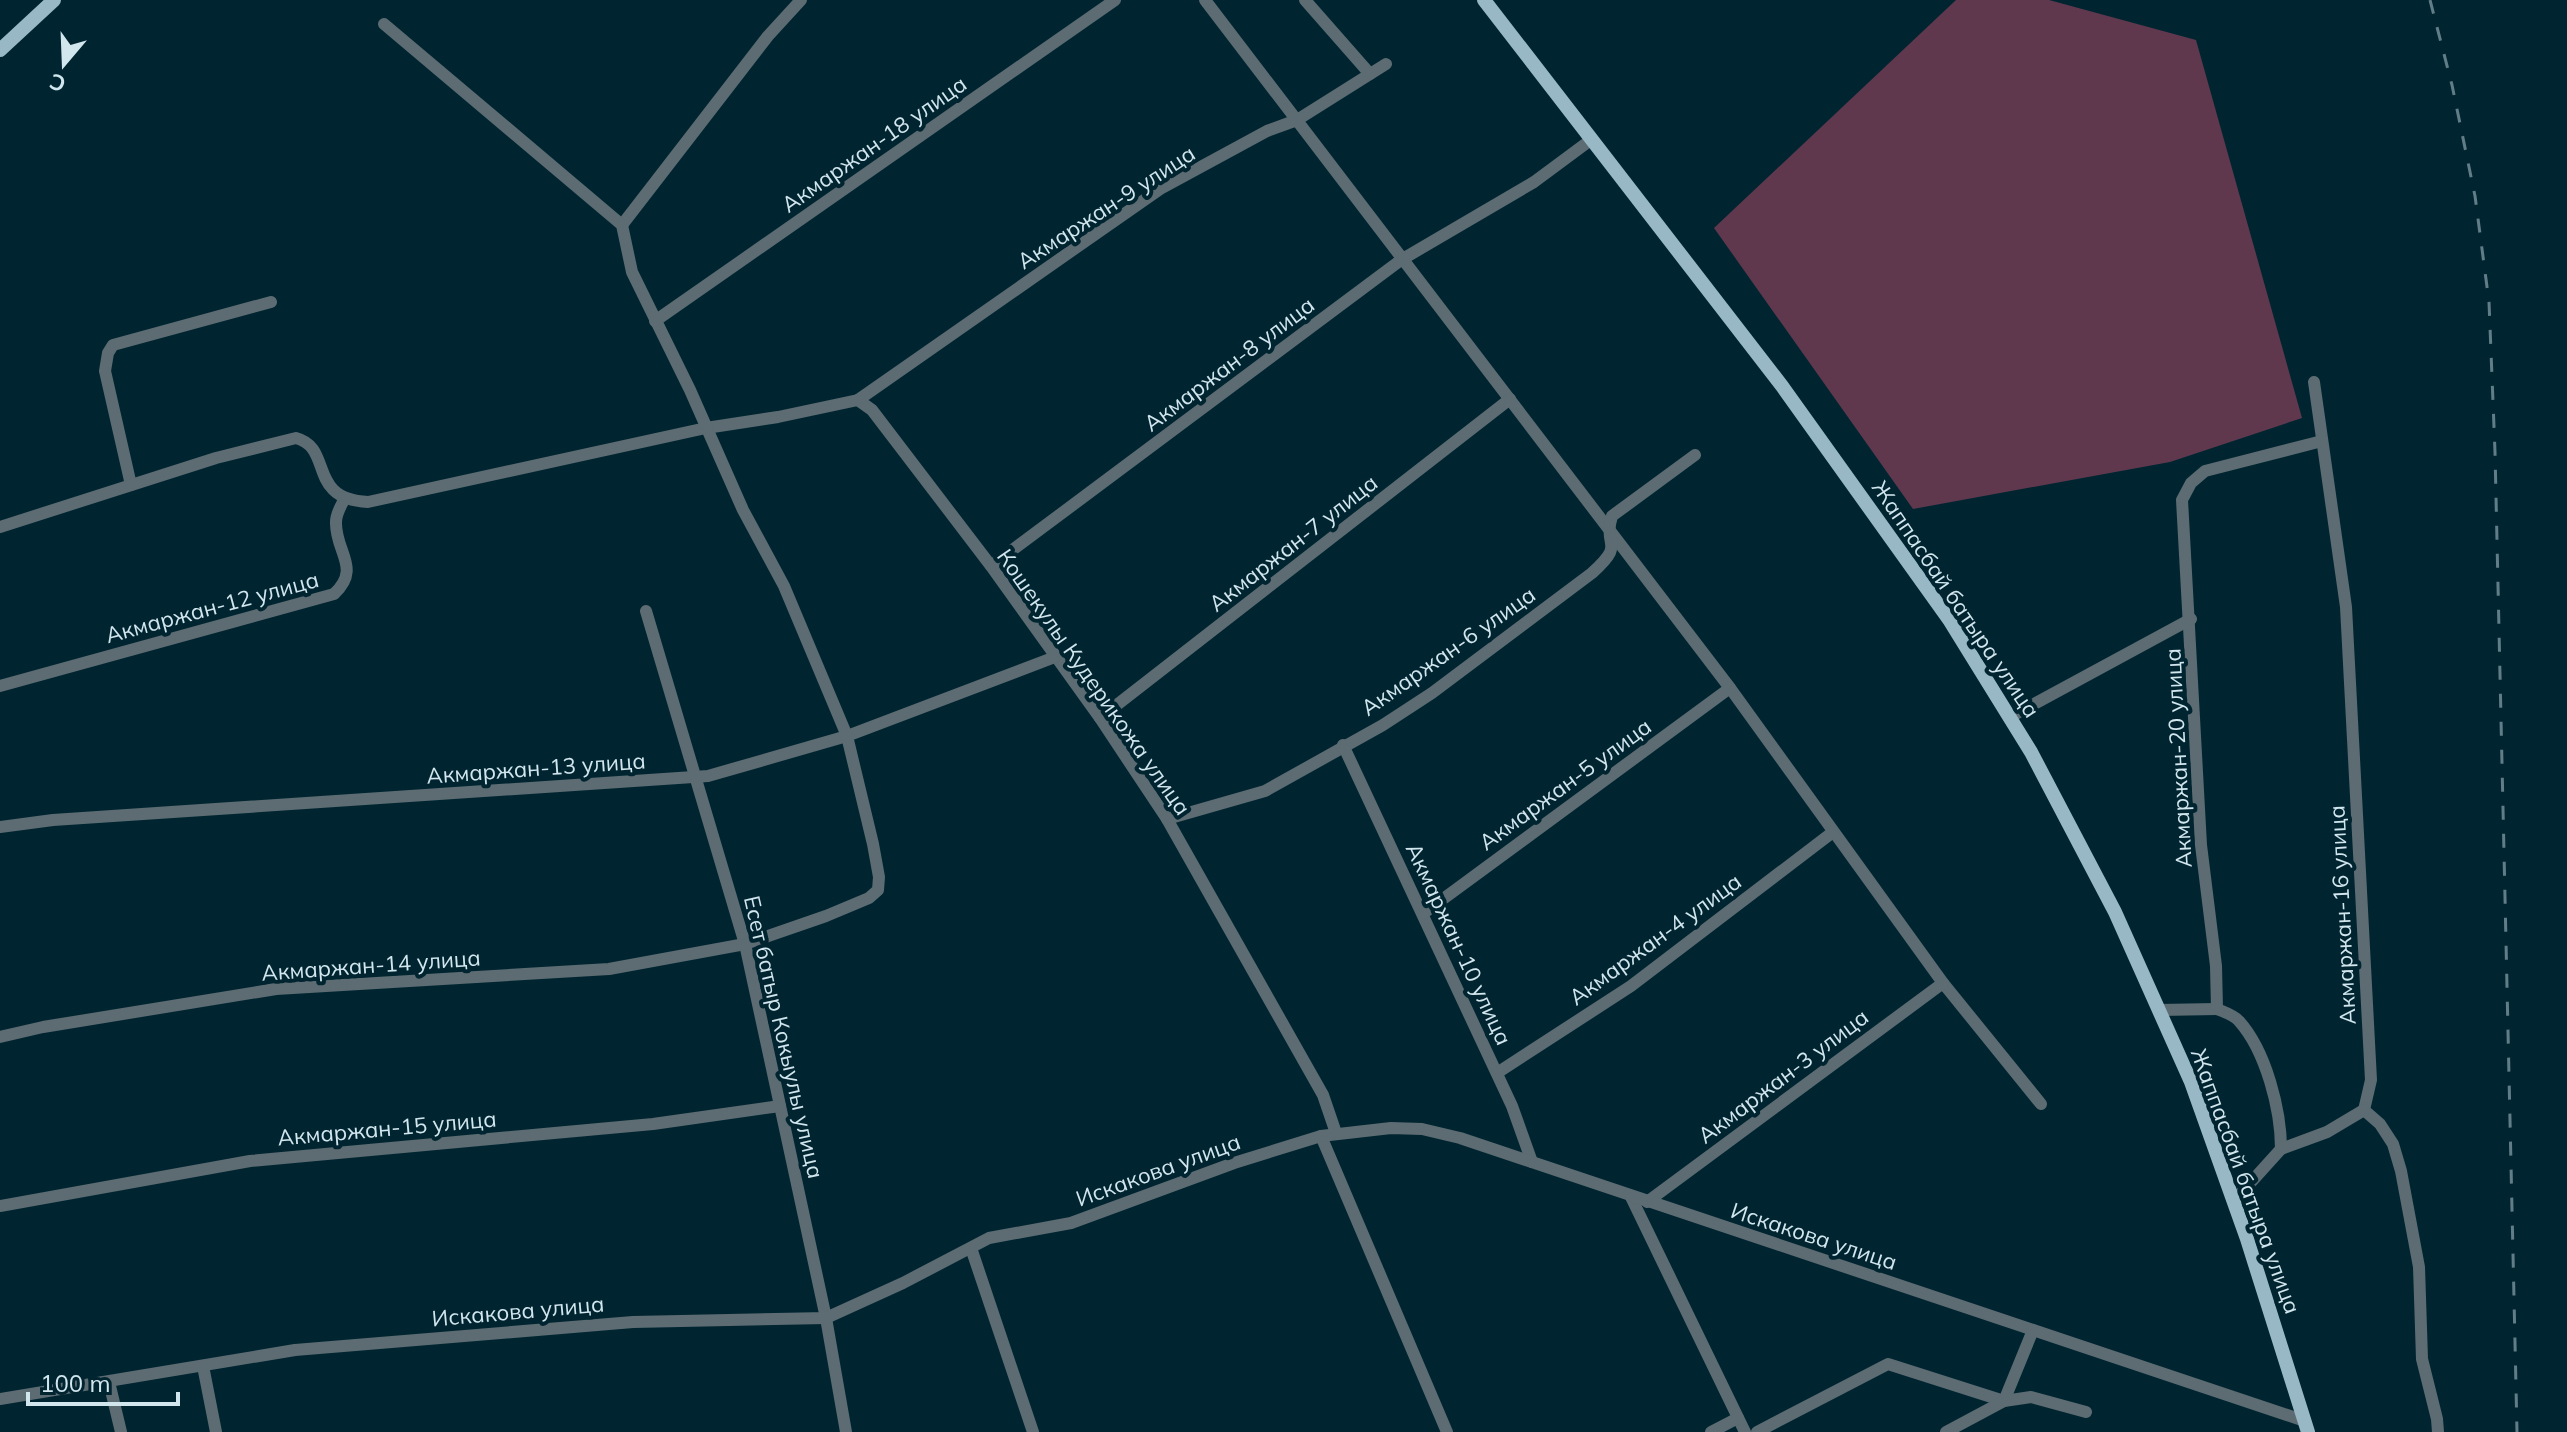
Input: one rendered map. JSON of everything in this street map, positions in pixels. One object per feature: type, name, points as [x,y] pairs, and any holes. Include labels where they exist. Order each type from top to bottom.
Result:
[{"type":"main road","points":[[0,50],[54,0]]},
{"type":"main road","name":"Жаппасбай батыра улица","points":[[1484,0],[1782,386],[1950,621],[2031,752],[2109,900],[2191,1082],[2234,1201],[2307,1426]]},
{"type":"street","points":[[622,225],[768,36],[801,0]]},
{"type":"street","name":"Акмаржан-18 улица","points":[[655,321],[1115,0]]},
{"type":"street","points":[[1205,0],[1730,688],[1943,983],[2041,1104]]},
{"type":"street","points":[[1305,0],[1370,74]]},
{"type":"street","points":[[384,24],[622,225],[632,272],[743,510],[784,586],[847,736]]},
{"type":"street","name":"Акмаржан-9 улица","points":[[858,400],[1160,189],[1267,131],[1297,120],[1386,64]]},
{"type":"street","name":"Акмаржан-8 улица","points":[[991,566],[1401,260],[1498,205],[1592,139]]},
{"type":"street","points":[[131,485],[105,371],[108,353],[113,345],[271,302]]},
{"type":"street","name":"Акмаржан-16 улица","points":[[2314,382],[2346,607],[2371,1080],[2364,1110]]},
{"type":"street","name":"Акмаржан-7 улица","points":[[1100,718],[1510,399]]},
{"type":"street","points":[[0,527],[216,458],[296,438],[305,440],[313,448],[327,486],[345,498],[368,502],[706,428],[858,400]]},
{"type":"street","name":"Кошекулы Кудерикожа улица","points":[[858,400],[872,410],[991,566],[1100,718],[1167,819],[1323,1095],[1336,1133]]},
{"type":"street","name":"Акмаржан-20 улица","points":[[2217,1009],[2216,966],[2201,845],[2192,696],[2191,619],[2182,500],[2191,483],[2205,471],[2322,441]]},
{"type":"street","points":[[1608,528],[1612,516],[1695,455]]},
{"type":"street","name":"Акмаржан-12 улица","points":[[0,686],[334,594],[346,584],[348,566],[336,524],[345,498]]},
{"type":"street","name":"Акмаржан-6 улица","points":[[1167,819],[1265,791],[1383,725],[1432,693],[1592,573],[1609,557],[1614,545],[1608,528]]},
{"type":"street","name":"Есет батыр Кокыулы улица","points":[[646,611],[745,944],[826,1318],[846,1432]]},
{"type":"street","points":[[2010,717],[2191,619]]},
{"type":"street","name":"Акмаржан-13 улица","points":[[0,827],[53,820],[708,776],[847,736],[1055,657]]},
{"type":"street","name":"Акмаржан-5 улица","points":[[1424,913],[1730,688]]},
{"type":"street","name":"Акмаржан-14 улица","points":[[0,1037],[43,1027],[276,989],[609,969],[745,944],[826,916],[869,898],[878,890],[873,844],[847,736]]},
{"type":"street","name":"Акмаржан-10 улица","points":[[1343,745],[1497,1073],[1525,1137],[1532,1162]]},
{"type":"street","name":"Акмаржан-4 улица","points":[[1497,1073],[1631,986],[1833,832]]},
{"type":"street","name":"Акмаржан-3 улица","points":[[1647,1202],[1943,983]]},
{"type":"street","points":[[2159,1010],[2217,1009],[2237,1018],[2267,1075],[2281,1122],[2281,1149]]},
{"type":"street","name":"Акмаржан-15 улица","points":[[0,1206],[250,1161],[653,1124],[780,1106]]},
{"type":"street","points":[[2234,1201],[2281,1149],[2327,1132],[2364,1110],[2380,1124],[2393,1144],[2401,1171],[2419,1267],[2422,1359],[2438,1432]]},
{"type":"street","name":"Искакова улица","points":[[0,1399],[295,1350],[633,1322],[826,1318],[903,1283],[989,1238],[1071,1223],[1234,1163],[1321,1136],[1391,1128],[1422,1129],[1460,1138],[2033,1330],[2307,1426]]},
{"type":"street","points":[[1321,1136],[1447,1432]]},
{"type":"street","points":[[1631,1197],[1745,1432]]},
{"type":"street","points":[[971,1248],[1033,1432]]},
{"type":"street","points":[[2004,1401],[2033,1330]]},
{"type":"street","points":[[1757,1432],[1888,1364],[2004,1401]]},
{"type":"street","points":[[203,1366],[216,1432]]},
{"type":"street","points":[[109,1382],[121,1432]]},
{"type":"street","points":[[1946,1432],[2004,1401],[2031,1397],[2086,1412]]},
{"type":"street","points":[[1711,1432],[1738,1418]]},
{"type":"shaded area","points":[[1956,0],[2049,0],[2196,40],[2302,418],[2170,462],[1913,509],[1714,228]]},
{"type":"railway","points":[[2430,0],[2452,85],[2475,196],[2489,302],[2517,1432]]}]
